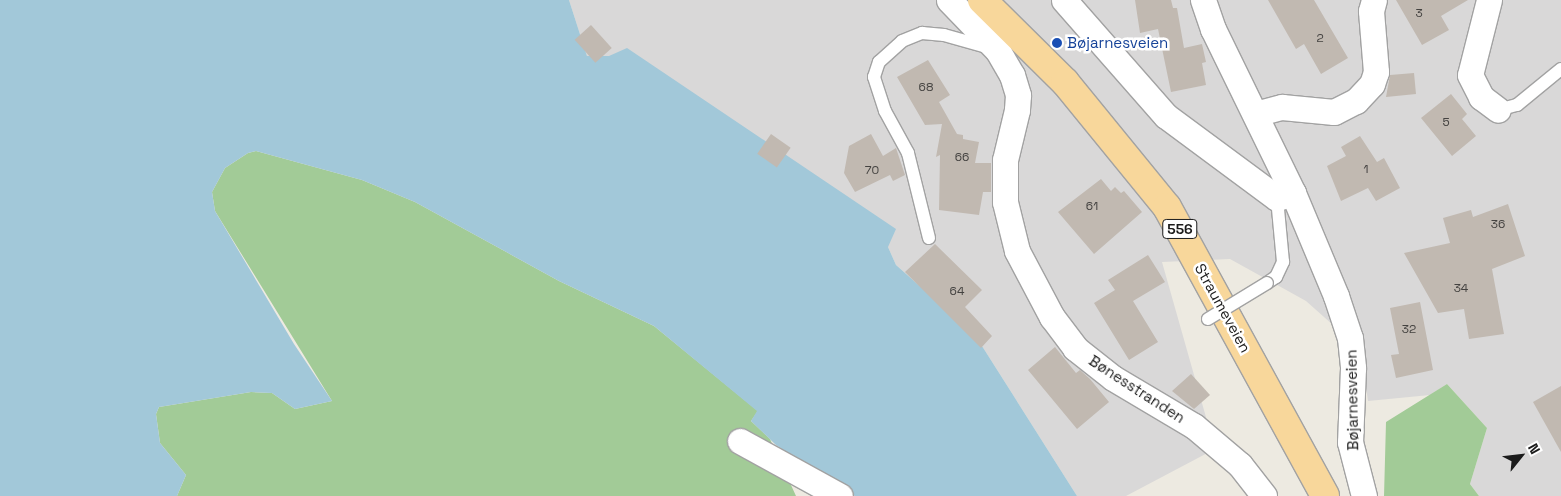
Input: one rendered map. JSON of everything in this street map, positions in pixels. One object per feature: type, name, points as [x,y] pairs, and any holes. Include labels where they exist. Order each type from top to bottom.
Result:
[{"type":"main road","name":"Straumeveien","points":[[982,0],[1065,82],[1167,208],[1325,496]]},
{"type":"street","name":"Bønesstranden","points":[[949,0],[998,51],[1012,75],[1018,96],[1005,160],[1008,222],[1017,252],[1052,317],[1075,348],[1113,378],[1194,426],[1240,465],[1264,496]]},
{"type":"street","points":[[1064,0],[1166,116],[1285,195]]},
{"type":"street","name":"Bøjarnesveien","points":[[1203,0],[1213,29],[1255,114],[1285,195],[1336,296],[1350,338],[1353,368],[1350,442],[1364,496]]},
{"type":"street","points":[[1255,114],[1282,107],[1319,113],[1334,112],[1356,101],[1372,84],[1376,72],[1371,20],[1374,0]]},
{"type":"street","points":[[1489,0],[1470,75],[1481,96],[1498,110]]},
{"type":"street","points":[[740,441],[840,496]]},
{"type":"lane","points":[[929,238],[908,153],[885,111],[874,77],[879,62],[902,41],[922,33],[944,35],[998,51]]},
{"type":"lane","points":[[1498,110],[1517,106],[1561,69]]},
{"type":"lane","name":"Bøjarnesveien","points":[[1208,319],[1276,277],[1283,262],[1285,195]]},
{"type":"shaded area","points":[[569,0],[1561,0],[1561,496],[1479,496],[1470,484],[1487,428],[1447,384],[1430,395],[1368,401],[1360,349],[1306,301],[1230,259],[1162,262],[1215,449],[1126,496],[1077,496],[975,335],[896,265],[888,247],[609,56],[587,56]]},
{"type":"green space","points":[[256,151],[362,180],[415,202],[559,281],[654,326],[758,411],[751,421],[770,439],[796,496],[177,496],[186,475],[160,443],[156,414],[159,407],[251,392],[272,393],[295,409],[332,401],[215,211],[212,192],[225,168],[248,153]]},
{"type":"green space","points":[[1447,384],[1487,428],[1470,484],[1479,496],[1384,496],[1386,422]]},
{"type":"water","points":[[0,0],[569,0],[587,56],[609,56],[627,48],[896,229],[888,247],[896,265],[975,335],[1077,496],[855,496],[776,445],[751,421],[757,411],[654,326],[559,281],[415,202],[362,180],[256,151],[248,153],[225,168],[212,192],[215,211],[294,344],[332,401],[295,409],[272,393],[251,392],[159,407],[156,414],[160,443],[186,475],[177,496],[0,496]]},
{"type":"building","points":[[1135,0],[1171,0],[1173,8],[1177,8],[1184,48],[1202,44],[1206,62],[1202,63],[1206,85],[1171,92],[1158,29],[1140,33]]},
{"type":"building","points":[[1268,0],[1314,0],[1348,58],[1321,74],[1304,44],[1296,49]]},
{"type":"building","points":[[1396,0],[1468,0],[1441,16],[1449,30],[1422,45]]},
{"type":"building","points":[[591,25],[612,48],[595,63],[575,40]]},
{"type":"building","points":[[928,60],[950,95],[939,102],[957,134],[963,135],[963,139],[979,142],[975,163],[991,163],[991,192],[983,192],[979,215],[939,210],[940,155],[936,157],[942,124],[925,125],[897,77]]},
{"type":"building","points":[[1414,73],[1416,94],[1386,97],[1390,75]]},
{"type":"building","points":[[1451,94],[1467,114],[1462,119],[1476,136],[1452,156],[1421,118]]},
{"type":"building","points":[[771,134],[791,148],[777,167],[757,154]]},
{"type":"building","points":[[871,134],[883,156],[896,148],[905,175],[893,181],[890,175],[855,192],[844,173],[849,146]]},
{"type":"building","points":[[1360,136],[1377,162],[1384,158],[1400,188],[1376,201],[1368,188],[1341,201],[1327,166],[1346,156],[1341,147]]},
{"type":"building","points":[[1101,179],[1111,191],[1115,187],[1121,193],[1124,191],[1142,212],[1094,254],[1058,212]]},
{"type":"building","points":[[1508,204],[1525,256],[1492,269],[1504,334],[1469,339],[1464,309],[1438,313],[1404,253],[1450,243],[1443,218],[1471,210],[1473,217]]},
{"type":"building","points":[[935,244],[982,290],[965,307],[992,336],[981,348],[905,272]]},
{"type":"building","points":[[1148,255],[1165,282],[1133,301],[1158,342],[1129,360],[1094,303],[1115,290],[1108,280]]},
{"type":"building","points":[[1420,302],[1433,370],[1396,378],[1391,355],[1399,354],[1390,308]]},
{"type":"building","points":[[1055,347],[1076,373],[1080,370],[1109,402],[1077,429],[1028,370]]},
{"type":"building","points":[[1191,374],[1210,395],[1194,409],[1172,391]]},
{"type":"building","points":[[1561,386],[1561,452],[1533,402]]},
{"type":"place","name":"Bøjarnesveien","points":[[1057,43]]}]
